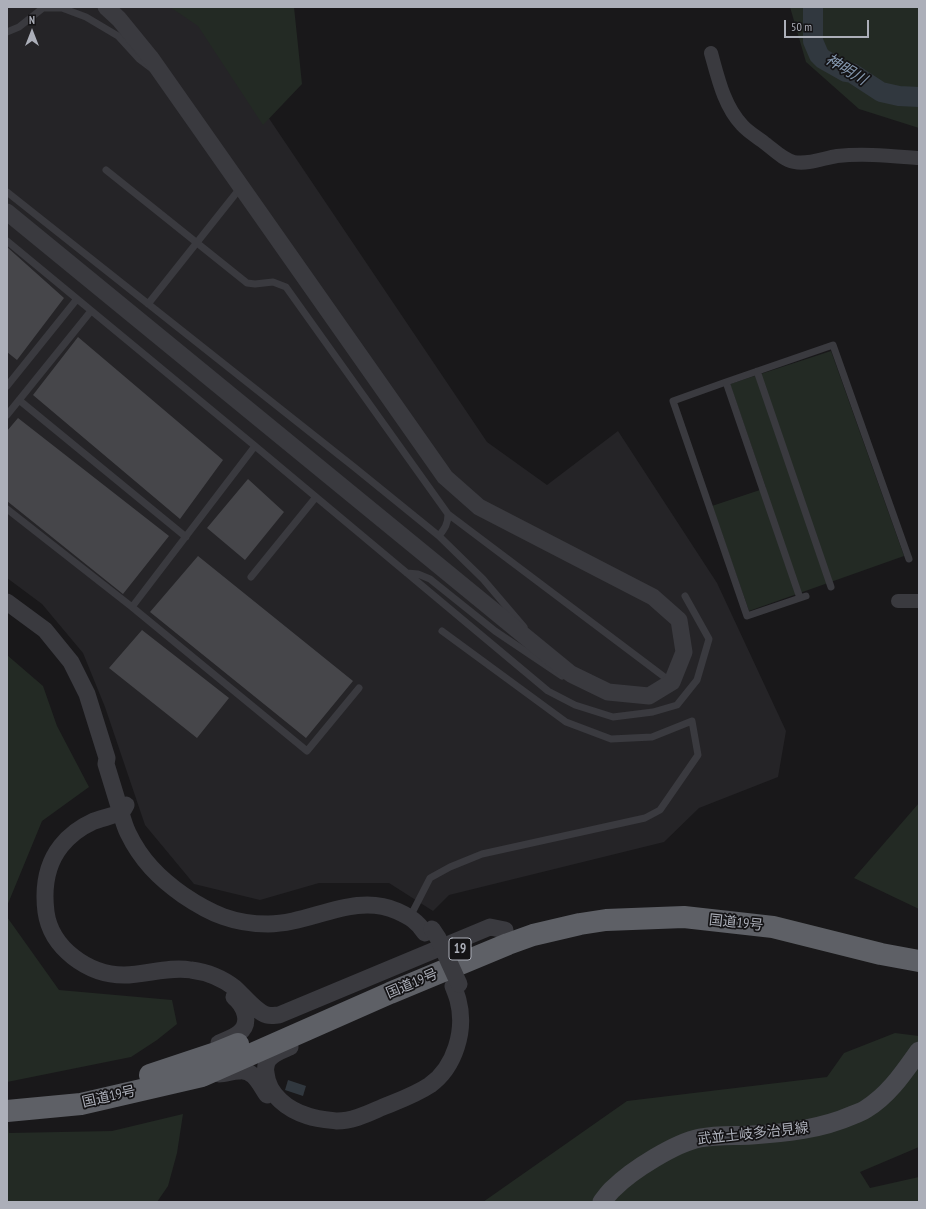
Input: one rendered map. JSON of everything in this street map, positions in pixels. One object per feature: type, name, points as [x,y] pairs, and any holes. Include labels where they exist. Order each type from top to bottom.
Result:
[{"type":"highway","name":"国道19号","points":[[12,1104],[144,1076],[216,1053],[505,930],[537,919],[571,912],[622,906],[674,903],[736,909],[846,930],[895,942],[919,946]]},
{"type":"highway","name":"国道19号","points":[[12,1104],[81,1104],[202,1076],[468,960],[533,935],[580,924],[606,920],[684,917],[773,926],[881,954],[919,961]]},
{"type":"main road","name":"武並土岐多治見線","points":[[602,1202],[613,1188],[629,1175],[672,1148],[683,1143],[699,1138],[717,1136],[796,1132],[838,1121],[866,1109],[882,1097],[898,1080],[919,1051]]},
{"type":"street","points":[[7,212],[571,674],[608,692],[649,696],[672,682],[684,652],[679,620],[653,597],[479,507],[445,477],[166,79],[120,19],[106,7]]},
{"type":"street","points":[[711,53],[720,87],[732,112],[743,126],[784,158],[795,162],[808,162],[837,156],[894,156],[919,158]]},
{"type":"street","points":[[898,601],[919,601]]},
{"type":"street","points":[[7,602],[45,630],[71,662],[87,694],[107,758],[112,762],[128,832],[148,866],[168,885],[201,907],[230,919],[256,924],[279,924],[309,918],[342,908],[374,904],[411,914],[419,925],[429,931],[430,940],[466,1005],[467,1029],[462,1052],[449,1074],[440,1084],[415,1100],[369,1121],[340,1127],[328,1127],[308,1123],[282,1111],[268,1096],[256,1077],[252,1074],[240,1070],[227,1074],[202,1076]]},
{"type":"street","points":[[121,806],[105,806],[69,828],[56,842],[46,857],[39,878],[38,905],[44,929],[50,940],[59,953],[70,963],[84,972],[98,977],[122,981],[177,976],[194,977],[209,981],[229,992],[240,1001],[246,1018],[244,1027],[240,1033],[232,1038],[148,1068],[144,1076]]},
{"type":"street","points":[[121,806],[73,833],[52,860],[45,885],[44,894],[46,915],[56,938],[64,949],[75,958],[100,972],[123,975],[189,969],[211,974],[234,987],[258,1011],[267,1015],[279,1015],[490,927],[505,930]]},
{"type":"street","points":[[390,993],[384,1000],[364,1012],[276,1053],[269,1059],[265,1068],[266,1078],[270,1088],[277,1097],[287,1106],[308,1116],[338,1121],[354,1119],[414,1094],[431,1084],[444,1070],[452,1058],[459,1039],[461,1019],[456,985]]},
{"type":"lane","points":[[7,32],[19,27],[43,8],[62,8],[86,17],[118,36],[139,59],[166,79]]},
{"type":"lane","points":[[106,170],[247,283],[255,284],[273,282],[286,287],[448,514],[672,682]]},
{"type":"lane","points":[[148,304],[241,186]]},
{"type":"lane","points":[[7,192],[439,536],[483,579],[549,656]]},
{"type":"lane","points":[[7,241],[548,691],[576,704],[613,717],[653,712],[677,704],[697,680],[709,639],[685,596]]},
{"type":"lane","points":[[7,386],[76,299]]},
{"type":"lane","points":[[7,415],[91,311]]},
{"type":"lane","points":[[726,382],[803,597],[747,616],[673,401],[726,382],[757,371],[833,345],[909,559]]},
{"type":"lane","points":[[757,371],[831,587]]},
{"type":"lane","points":[[19,400],[186,537]]},
{"type":"lane","points":[[132,607],[255,446]]},
{"type":"lane","points":[[251,578],[316,497]]},
{"type":"lane","points":[[7,509],[132,607],[307,751],[359,688]]},
{"type":"lane","points":[[439,536],[446,528],[448,523],[448,514]]},
{"type":"lane","points":[[407,573],[418,574],[430,579],[495,631],[560,675],[582,686],[608,692]]},
{"type":"lane","points":[[411,914],[430,878],[450,866],[482,854],[645,818],[660,810],[698,755],[692,721],[652,737],[611,739],[566,722],[442,631]]},
{"type":"shaded area","points":[[7,7],[189,7],[200,16],[487,442],[547,485],[618,431],[717,583],[786,731],[778,777],[699,808],[664,842],[449,895],[433,911],[389,883],[319,883],[260,900],[194,884],[145,825],[105,707],[83,653],[42,604],[7,578]]},
{"type":"shaded area","points":[[170,7],[294,7],[302,84],[263,125],[198,26]]},
{"type":"shaded area","points":[[790,7],[919,7],[919,128],[859,109],[806,62]]},
{"type":"shaded area","points":[[831,351],[904,556],[749,611],[712,506],[766,488],[730,384]]},
{"type":"shaded area","points":[[7,655],[43,686],[57,726],[89,787],[42,821],[7,906]]},
{"type":"shaded area","points":[[919,803],[919,909],[854,878]]},
{"type":"shaded area","points":[[7,917],[59,990],[172,1000],[177,1024],[157,1040],[131,1057],[7,1082]]},
{"type":"shaded area","points":[[895,1033],[919,1036],[919,1147],[860,1172],[870,1188],[919,1177],[919,1202],[483,1202],[627,1101],[827,1077],[844,1053]]},
{"type":"shaded area","points":[[288,1080],[306,1086],[303,1096],[285,1090]]},
{"type":"shaded area","points":[[7,1112],[9,1133],[112,1131],[183,1114],[177,1153],[168,1186],[157,1202],[7,1202]]},
{"type":"building","points":[[7,247],[64,298],[17,360],[7,352]]},
{"type":"building","points":[[78,337],[223,460],[180,519],[33,395]]},
{"type":"building","points":[[18,418],[169,536],[123,594],[7,501],[7,431]]},
{"type":"building","points":[[248,479],[284,512],[245,560],[207,528]]},
{"type":"building","points":[[198,556],[353,681],[306,738],[150,612]]},
{"type":"building","points":[[142,630],[229,698],[197,738],[109,668]]},
{"type":"waterway","name":"神明川","points":[[813,7],[813,41],[819,55],[823,59],[846,72],[852,73],[881,92],[899,96],[919,97]]}]
